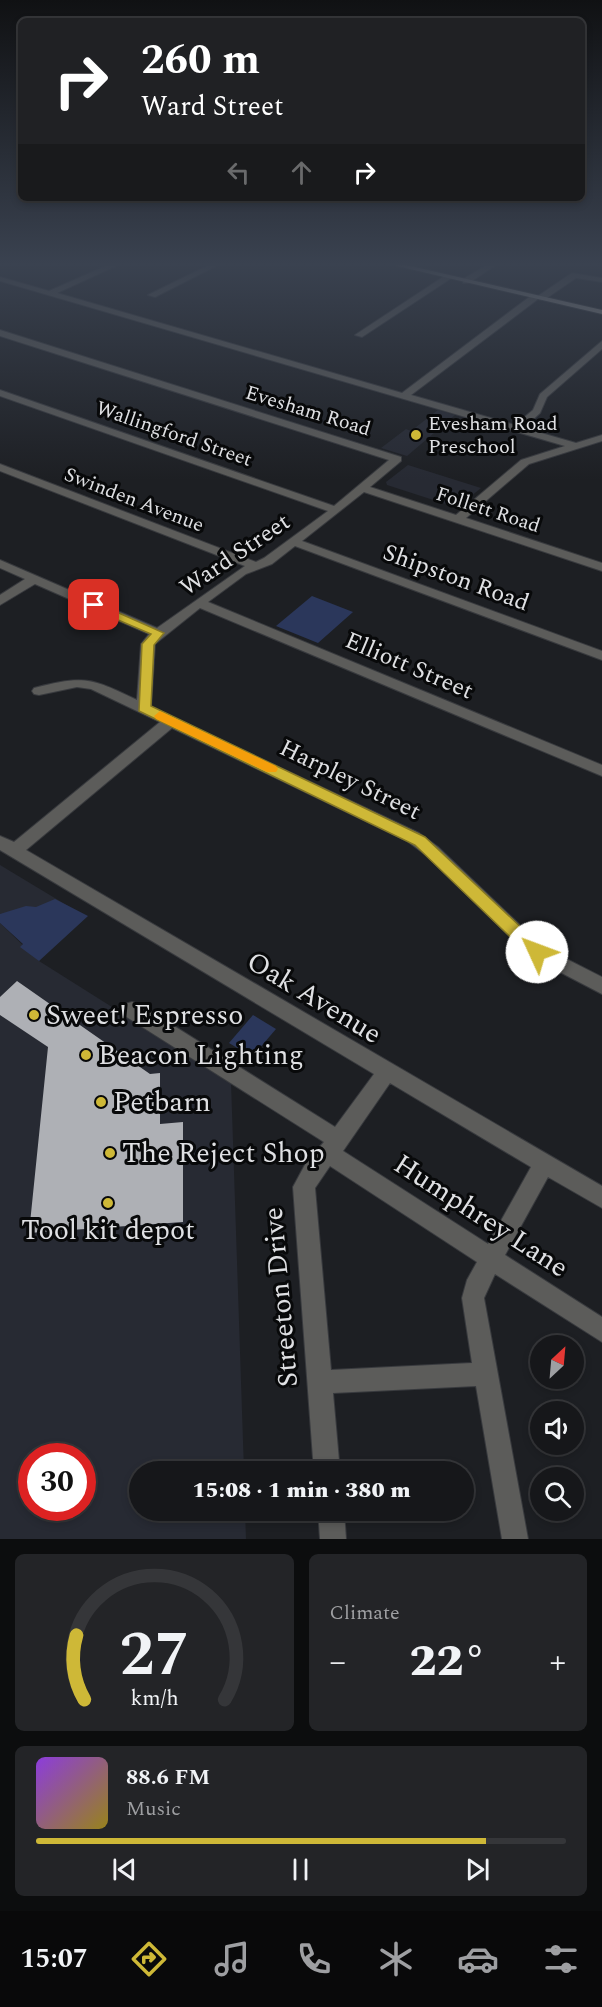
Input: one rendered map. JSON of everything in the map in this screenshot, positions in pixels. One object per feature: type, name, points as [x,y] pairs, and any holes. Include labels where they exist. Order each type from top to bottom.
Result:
[{"type":"street","name":"Evesham Road","points":[[12,337],[394,457],[397,461]]},
{"type":"street","points":[[201,337],[576,446]]},
{"type":"street","points":[[404,396],[484,337]]},
{"type":"street","points":[[517,429],[535,413],[543,396],[602,344]]},
{"type":"street","name":"Wallingford Street","points":[[0,393],[336,510]]},
{"type":"street","points":[[458,519],[519,465],[602,438]]},
{"type":"street","name":"Ward Street","points":[[158,633],[242,571],[268,561],[397,461]]},
{"type":"street","name":"Swinden Avenue","points":[[0,467],[256,566]]},
{"type":"street","name":"Follett Road","points":[[363,488],[602,567]]},
{"type":"street","name":"Shipston Road","points":[[294,542],[602,656]]},
{"type":"street","points":[[0,564],[158,633],[148,644],[144,708]]},
{"type":"street","points":[[0,601],[34,579]]},
{"type":"street","name":"Elliott Street","points":[[199,603],[602,771]]},
{"type":"street","name":"Harpley Street","points":[[39,691],[88,683],[420,841],[537,952],[602,986]]},
{"type":"street","points":[[7,847],[171,721]]},
{"type":"street","name":"Oak Avenue","points":[[7,847],[386,1073],[602,1198]]},
{"type":"street","name":"Humphrey Lane","points":[[132,1010],[491,1258],[602,1330]]},
{"type":"street","name":"Streeton Drive","points":[[326,1461],[304,1186],[314,1168],[333,1147],[386,1073]]},
{"type":"street","points":[[515,1539],[473,1298],[475,1288],[544,1164]]},
{"type":"street","points":[[320,1383],[485,1374]]},
{"type":"street","points":[[332,1521],[333,1539]]},
{"type":"shaded area","name":"Evesham Road Preschool","points":[[438,410],[455,415],[407,456],[381,448],[406,429],[411,431]]},
{"type":"shaded area","points":[[408,465],[481,488],[455,507],[387,485],[386,482]]},
{"type":"shaded area","points":[[312,596],[353,612],[318,643],[276,626]]},
{"type":"shaded area","points":[[0,865],[73,909],[0,914]]},
{"type":"shaded area","points":[[55,899],[88,916],[39,961],[20,947],[23,944],[0,923],[0,914],[26,906],[36,907]]},
{"type":"shaded area","points":[[0,923],[39,961],[231,1082],[244,1461],[129,1461],[129,1521],[245,1521],[246,1539],[0,1539]]},
{"type":"shaded area","points":[[253,1015],[276,1029],[252,1057],[229,1043]]},
{"type":"building","points":[[17,981],[150,1074],[160,1073],[160,1124],[183,1122],[183,1222],[29,1233],[48,1047],[0,1015],[0,997]]},
{"type":"slow traffic","points":[[160,716],[272,769]]},
{"type":"place","name":"Evesham Road Preschool","points":[[416,435]]},
{"type":"place","name":"Sweet! Espresso","points":[[34,1015]]},
{"type":"place","name":"Beacon Lighting","points":[[86,1055]]},
{"type":"place","name":"Petbarn","points":[[101,1102]]},
{"type":"place","name":"The Reject Shop","points":[[110,1153]]},
{"type":"place","name":"Tool kit depot","points":[[108,1203]]},
{"type":"route","points":[[94,605],[158,633],[148,644],[144,708],[420,841],[537,952]]}]
